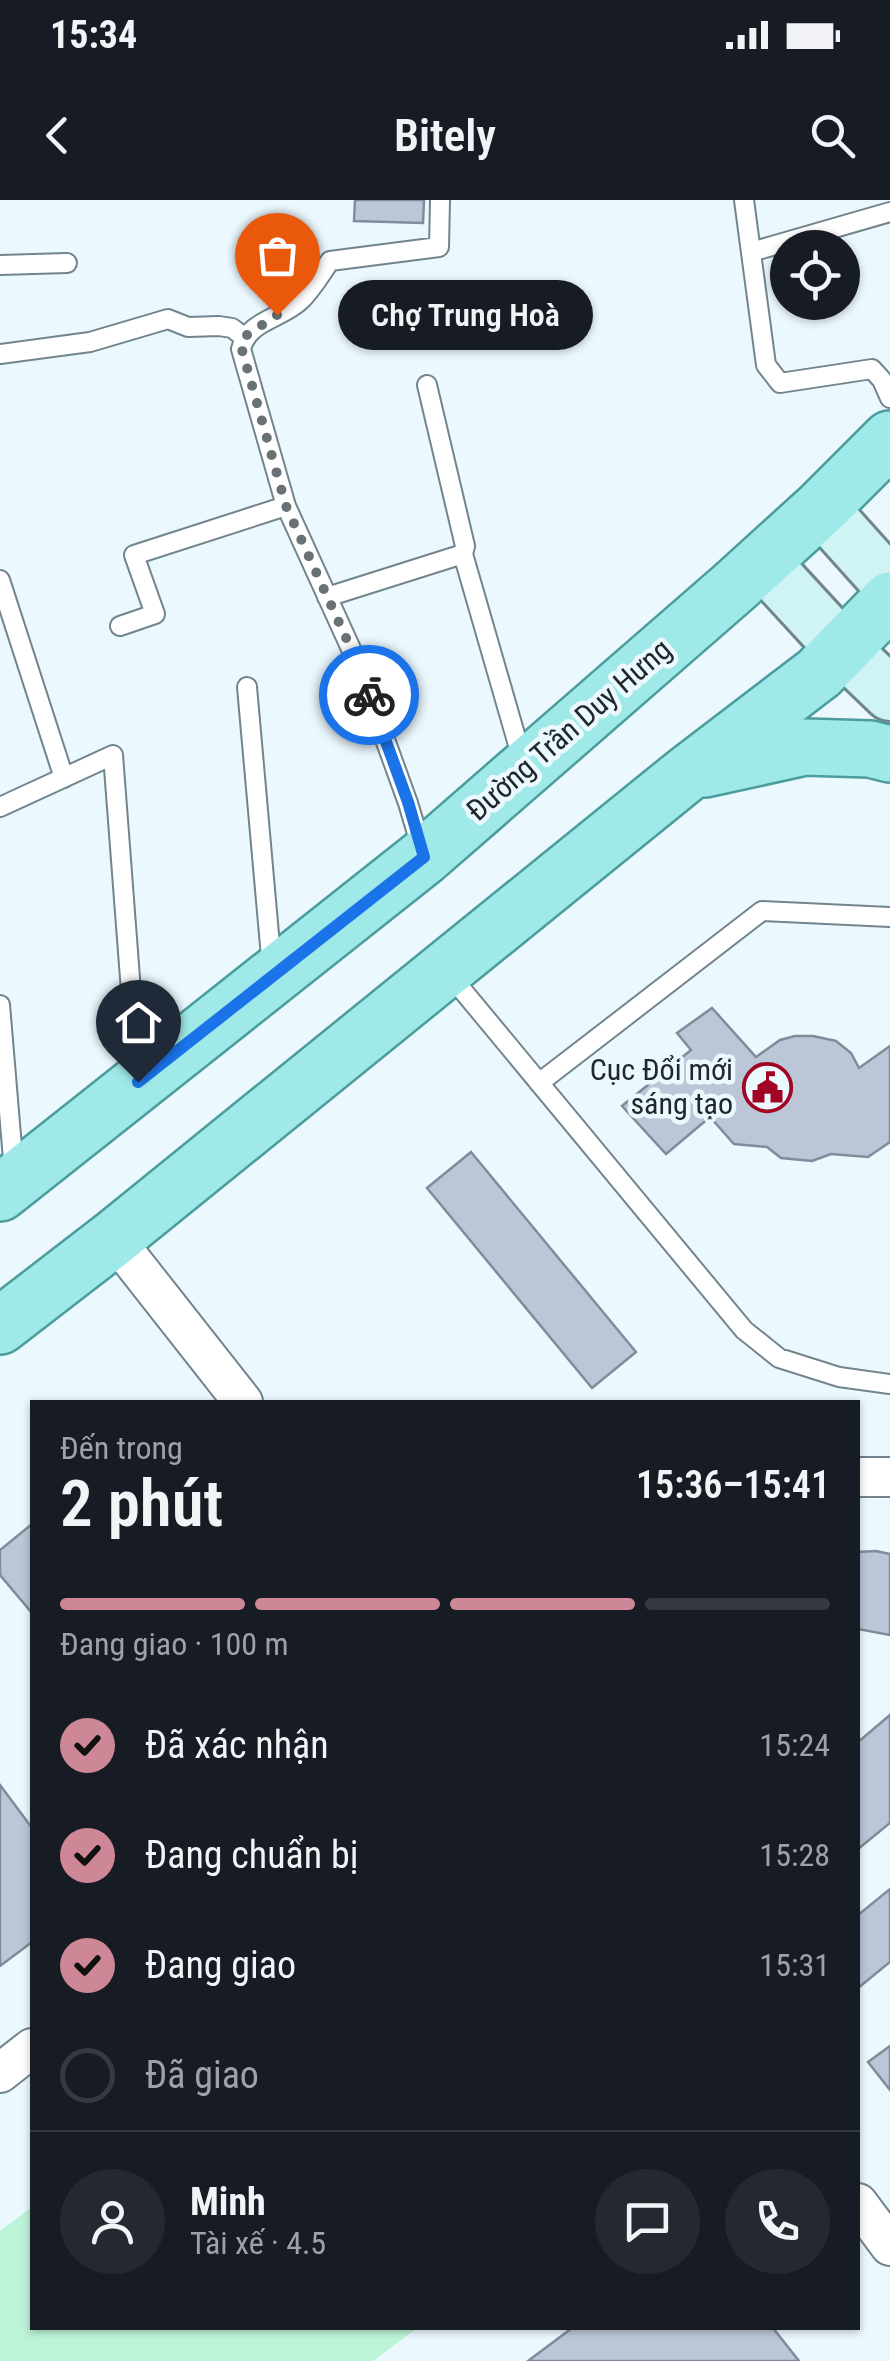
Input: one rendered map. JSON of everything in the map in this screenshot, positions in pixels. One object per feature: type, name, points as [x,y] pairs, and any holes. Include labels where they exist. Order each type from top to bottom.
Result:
[{"type":"main road","name":"Đường Trần Duy Hưng","points":[[7,1188],[424,857],[822,508],[890,439]]},
{"type":"main road","points":[[822,508],[890,586]]},
{"type":"main road","points":[[762,561],[890,694]]},
{"type":"main road","points":[[0,1326],[688,773],[819,673],[890,600]]},
{"type":"main road","points":[[688,773],[805,747],[870,749],[890,754]]},
{"type":"street","points":[[114,1238],[241,1400]]},
{"type":"street","points":[[860,1477],[890,1477]]},
{"type":"street","points":[[0,2073],[30,2050]]},
{"type":"street","points":[[860,2206],[890,2246]]},
{"type":"lane","points":[[424,857],[357,662],[286,506],[242,350],[244,337],[300,302],[330,261],[438,247],[440,200]]},
{"type":"lane","points":[[744,200],[766,365],[780,383],[872,369],[890,398]]},
{"type":"lane","points":[[751,252],[890,212]]},
{"type":"lane","points":[[0,265],[67,263]]},
{"type":"lane","points":[[0,354],[90,342],[168,319],[188,327],[232,328],[244,337]]},
{"type":"lane","points":[[426,386],[465,546],[463,554],[525,767]]},
{"type":"lane","points":[[120,626],[154,614],[134,555],[286,506]]},
{"type":"lane","points":[[327,596],[463,554]]},
{"type":"lane","points":[[0,580],[64,778]]},
{"type":"lane","points":[[248,687],[272,978]]},
{"type":"lane","points":[[0,807],[113,756],[138,1082]]},
{"type":"lane","points":[[538,1083],[762,911],[890,917]]},
{"type":"lane","points":[[445,970],[744,1330],[780,1358],[840,1376],[890,1384]]},
{"type":"lane","points":[[0,1005],[7,1188]]},
{"type":"green space","points":[[30,2208],[30,2330],[414,2330],[373,2361],[0,2361],[0,2231]]},
{"type":"building","points":[[355,200],[424,200],[423,223],[354,221]]},
{"type":"building","name":"Cục Đổi mới sáng tạo","points":[[712,1008],[756,1057],[780,1040],[813,1036],[836,1041],[851,1053],[859,1068],[890,1046],[890,1142],[868,1157],[831,1154],[812,1161],[781,1158],[767,1147],[734,1144],[710,1117],[666,1154],[622,1106],[691,1050],[677,1033]]},
{"type":"building","points":[[471,1152],[636,1352],[592,1388],[427,1188]]},
{"type":"building","points":[[30,1526],[30,1611],[0,1575],[0,1550]]},
{"type":"building","points":[[860,1552],[890,1554],[890,1635],[860,1629]]},
{"type":"building","points":[[890,1715],[890,1823],[860,1847],[860,1740]]},
{"type":"building","points":[[0,1785],[30,1825],[30,1944],[0,1966]]},
{"type":"building","points":[[890,1889],[890,1962],[860,1986],[860,1913]]},
{"type":"building","points":[[890,2046],[890,2090],[868,2062]]},
{"type":"building","points":[[569,2330],[775,2330],[799,2361],[528,2361]]},
{"type":"way so far","points":[[277,315],[244,337],[242,350],[286,506],[369,695]]},
{"type":"place","name":"Chợ Trung Hoà","points":[[277,315]]},
{"type":"place","name":"Cục Đổi mới sáng tạo","points":[[768,1087]]},
{"type":"route","points":[[138,1082],[424,857],[369,695]]}]
